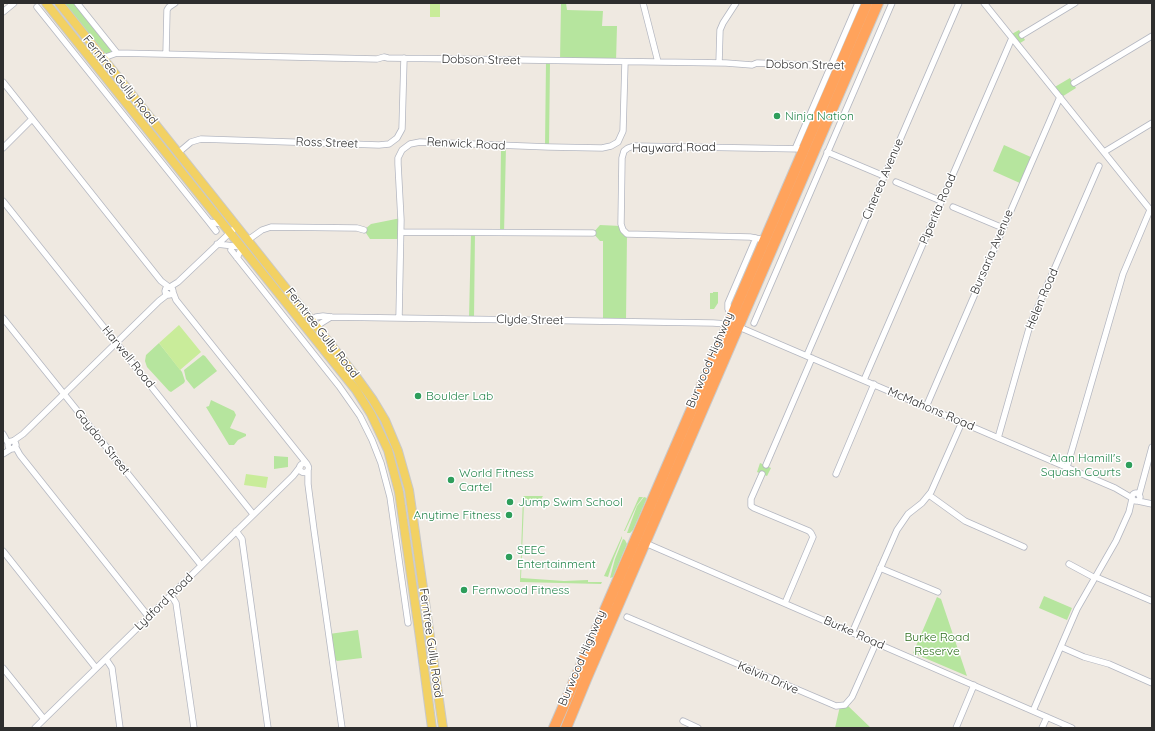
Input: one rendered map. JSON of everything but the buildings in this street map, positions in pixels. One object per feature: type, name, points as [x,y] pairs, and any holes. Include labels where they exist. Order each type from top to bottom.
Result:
[{"type":"highway","name":"Burwood Highway","points":[[733,323],[760,239],[836,66],[867,3]]},
{"type":"highway","name":"Burwood Highway","points":[[554,728],[640,541],[733,323],[851,66],[878,3]]},
{"type":"highway","name":"Burwood Highway","points":[[566,728],[640,541]]},
{"type":"main road","name":"Ferntree Gully Road","points":[[45,3],[356,390],[372,414],[388,450],[398,483],[432,728]]},
{"type":"main road","name":"Ferntree Gully Road","points":[[59,3],[314,323],[367,391],[379,410],[394,440],[402,462],[409,490],[443,728]]},
{"type":"main road","points":[[413,584],[423,583]]},
{"type":"street","points":[[3,12],[13,3]]},
{"type":"street","name":"Ferntree Gully Road","points":[[42,14],[45,3]]},
{"type":"street","name":"Ferntree Gully Road","points":[[77,3],[114,54]]},
{"type":"street","points":[[166,54],[166,6],[176,3]]},
{"type":"street","points":[[643,3],[658,62]]},
{"type":"street","points":[[719,63],[720,30],[736,3]]},
{"type":"street","name":"Burwood Highway","points":[[836,66],[858,3]]},
{"type":"street","points":[[754,323],[892,3]]},
{"type":"street","name":"Cinerea Avenue","points":[[766,465],[884,176],[960,3]]},
{"type":"street","points":[[984,3],[1151,211],[1123,274],[1067,467]]},
{"type":"street","points":[[1022,35],[1075,3]]},
{"type":"street","name":"Ferntree Gully Road","points":[[37,7],[216,231]]},
{"type":"street","points":[[1074,83],[1152,36]]},
{"type":"street","name":"Piperita Road","points":[[864,380],[1012,38]]},
{"type":"street","points":[[109,66],[114,54]]},
{"type":"street","name":"Dobson Street","points":[[103,58],[114,54],[166,54],[851,66]]},
{"type":"street","name":"Ross Street","points":[[178,153],[191,142],[201,139],[379,145],[389,144],[397,138],[402,129],[404,58]]},
{"type":"street","name":"Renwick Road","points":[[399,318],[401,232],[398,158],[402,150],[413,143],[420,142],[556,148],[602,148],[611,146],[618,142],[623,131],[625,62]]},
{"type":"street","points":[[3,82],[298,453],[308,484],[342,728]]},
{"type":"street","name":"Bursaria Avenue","points":[[926,407],[1002,228],[1060,97]]},
{"type":"street","points":[[3,148],[32,119]]},
{"type":"street","points":[[1104,152],[1152,123]]},
{"type":"street","name":"Hayward Road","points":[[760,239],[750,237],[633,235],[625,233],[621,224],[622,158],[624,151],[634,146],[800,149]]},
{"type":"street","points":[[827,152],[884,176]]},
{"type":"street","name":"Helen Road","points":[[998,438],[1030,325],[1099,166]]},
{"type":"street","points":[[896,182],[941,201]]},
{"type":"street","name":"Harwell Road","points":[[3,201],[253,514]]},
{"type":"street","points":[[953,207],[1002,228]]},
{"type":"street","points":[[208,222],[223,224]]},
{"type":"street","points":[[3,453],[237,226]]},
{"type":"street","points":[[248,240],[262,230],[271,226],[356,228],[364,230]]},
{"type":"street","points":[[401,232],[593,233]]},
{"type":"street","points":[[217,244],[242,247],[237,258]]},
{"type":"street","name":"Ferntree Gully Road","points":[[231,250],[319,360],[360,416],[372,440],[385,477],[394,524],[408,623]]},
{"type":"street","name":"Clyde Street","points":[[314,323],[318,316],[733,323]]},
{"type":"street","name":"Gaydon Street","points":[[3,318],[201,565]]},
{"type":"street","points":[[291,325],[305,327],[314,323]]},
{"type":"street","name":"McMahons Road","points":[[733,323],[1151,504]]},
{"type":"street","points":[[319,360],[320,345]]},
{"type":"street","points":[[836,474],[874,384]]},
{"type":"street","points":[[852,633],[897,530],[903,520],[929,495],[962,422]]},
{"type":"street","points":[[3,435],[148,616]]},
{"type":"street","points":[[1033,711],[1077,609],[1112,549],[1136,497],[1152,447]]},
{"type":"street","name":"Lydford Road","points":[[35,728],[253,514],[293,476],[304,468]]},
{"type":"street","points":[[762,474],[748,505],[815,534],[785,603]]},
{"type":"street","points":[[385,477],[398,483]]},
{"type":"street","points":[[929,495],[966,521],[1024,547]]},
{"type":"street","points":[[394,524],[403,511]]},
{"type":"street","points":[[236,531],[242,539],[268,728]]},
{"type":"street","name":"Burke Road","points":[[640,541],[1072,728]]},
{"type":"street","points":[[3,552],[96,668]]},
{"type":"street","points":[[1069,564],[1096,578],[1152,601]]},
{"type":"street","points":[[880,568],[938,592]]},
{"type":"street","points":[[171,595],[176,603],[194,728]]},
{"type":"street","name":"Ferntree Gully Road","points":[[406,610],[417,616]]},
{"type":"street","name":"Kelvin Drive","points":[[627,617],[836,706],[845,705],[852,697],[876,643]]},
{"type":"street","points":[[1061,647],[1084,657],[1109,664],[1152,683]]},
{"type":"street","points":[[106,659],[112,668],[120,728]]},
{"type":"street","points":[[3,668],[44,719]]},
{"type":"street","points":[[956,728],[974,686]]},
{"type":"street","points":[[1042,728],[1047,717]]},
{"type":"street","points":[[683,721],[698,728]]},
{"type":"green space","points":[[59,3],[77,3],[117,53],[103,58]]},
{"type":"green space","points":[[430,3],[440,3],[440,17],[430,17]]},
{"type":"green space","points":[[561,3],[566,3],[567,10],[603,11],[602,26],[617,26],[616,62],[560,61]]},
{"type":"green space","points":[[1019,30],[1025,40],[1017,45],[1010,35]]},
{"type":"green space","points":[[546,61],[550,61],[549,147],[545,147]]},
{"type":"green space","points":[[1070,78],[1076,88],[1060,98],[1053,88]]},
{"type":"green space","points":[[1004,145],[1033,158],[1022,184],[993,171]]},
{"type":"green space","points":[[501,146],[506,146],[504,234],[500,233]]},
{"type":"green space","points":[[401,218],[401,239],[370,239],[364,230],[371,224]]},
{"type":"green space","points":[[600,225],[621,226],[627,234],[626,321],[603,321],[603,241],[600,241],[593,233]]},
{"type":"green space","points":[[471,233],[475,233],[474,319],[469,319]]},
{"type":"green space","points":[[718,292],[718,303],[714,309],[710,309],[710,293]]},
{"type":"green space","points":[[179,325],[201,352],[180,370],[159,343]]},
{"type":"green space","points":[[159,343],[182,372],[185,381],[171,392],[147,367],[145,361],[146,355]]},
{"type":"green space","points":[[203,355],[217,371],[194,389],[186,379],[184,370]]},
{"type":"green space","points":[[211,400],[234,411],[236,415],[230,428],[246,434],[246,436],[238,440],[234,445],[229,445],[206,407],[209,406]]},
{"type":"green space","points":[[274,456],[288,457],[288,467],[274,469]]},
{"type":"green space","points":[[760,463],[771,468],[767,476],[757,472]]},
{"type":"green space","points":[[246,474],[268,477],[266,488],[244,485]]},
{"type":"green space","points":[[523,496],[543,496],[540,501],[524,502],[521,578],[564,581],[588,580],[588,582],[602,582],[601,584],[520,582]]},
{"type":"green space","points":[[639,497],[643,497],[637,505],[624,531]]},
{"type":"green space","points":[[644,497],[647,498],[633,530],[630,533],[627,533],[637,506]]},
{"type":"green space","points":[[622,536],[608,577],[604,576]]},
{"type":"green space","points":[[623,539],[627,544],[613,577],[610,578],[615,559]]},
{"type":"green space","points":[[1044,596],[1072,608],[1067,620],[1039,608]]},
{"type":"green space","name":"Burke Road Reserve","points":[[937,597],[941,599],[967,676],[913,653]]},
{"type":"green space","points":[[358,630],[362,658],[337,661],[332,656],[329,634]]},
{"type":"green space","points":[[846,704],[871,728],[835,728],[840,706]]},
{"type":"place","name":"Ninja Nation","points":[[777,116]]},
{"type":"place","name":"Boulder Lab","points":[[418,396]]},
{"type":"place","name":"Alan Hamill's Squash Courts","points":[[1129,465]]},
{"type":"place","name":"World Fitness Cartel","points":[[451,480]]},
{"type":"place","name":"Jump Swim School","points":[[510,502]]},
{"type":"place","name":"Anytime Fitness","points":[[509,515]]},
{"type":"place","name":"SEEC Entertainment","points":[[509,557]]},
{"type":"place","name":"Fernwood Fitness","points":[[464,590]]}]
